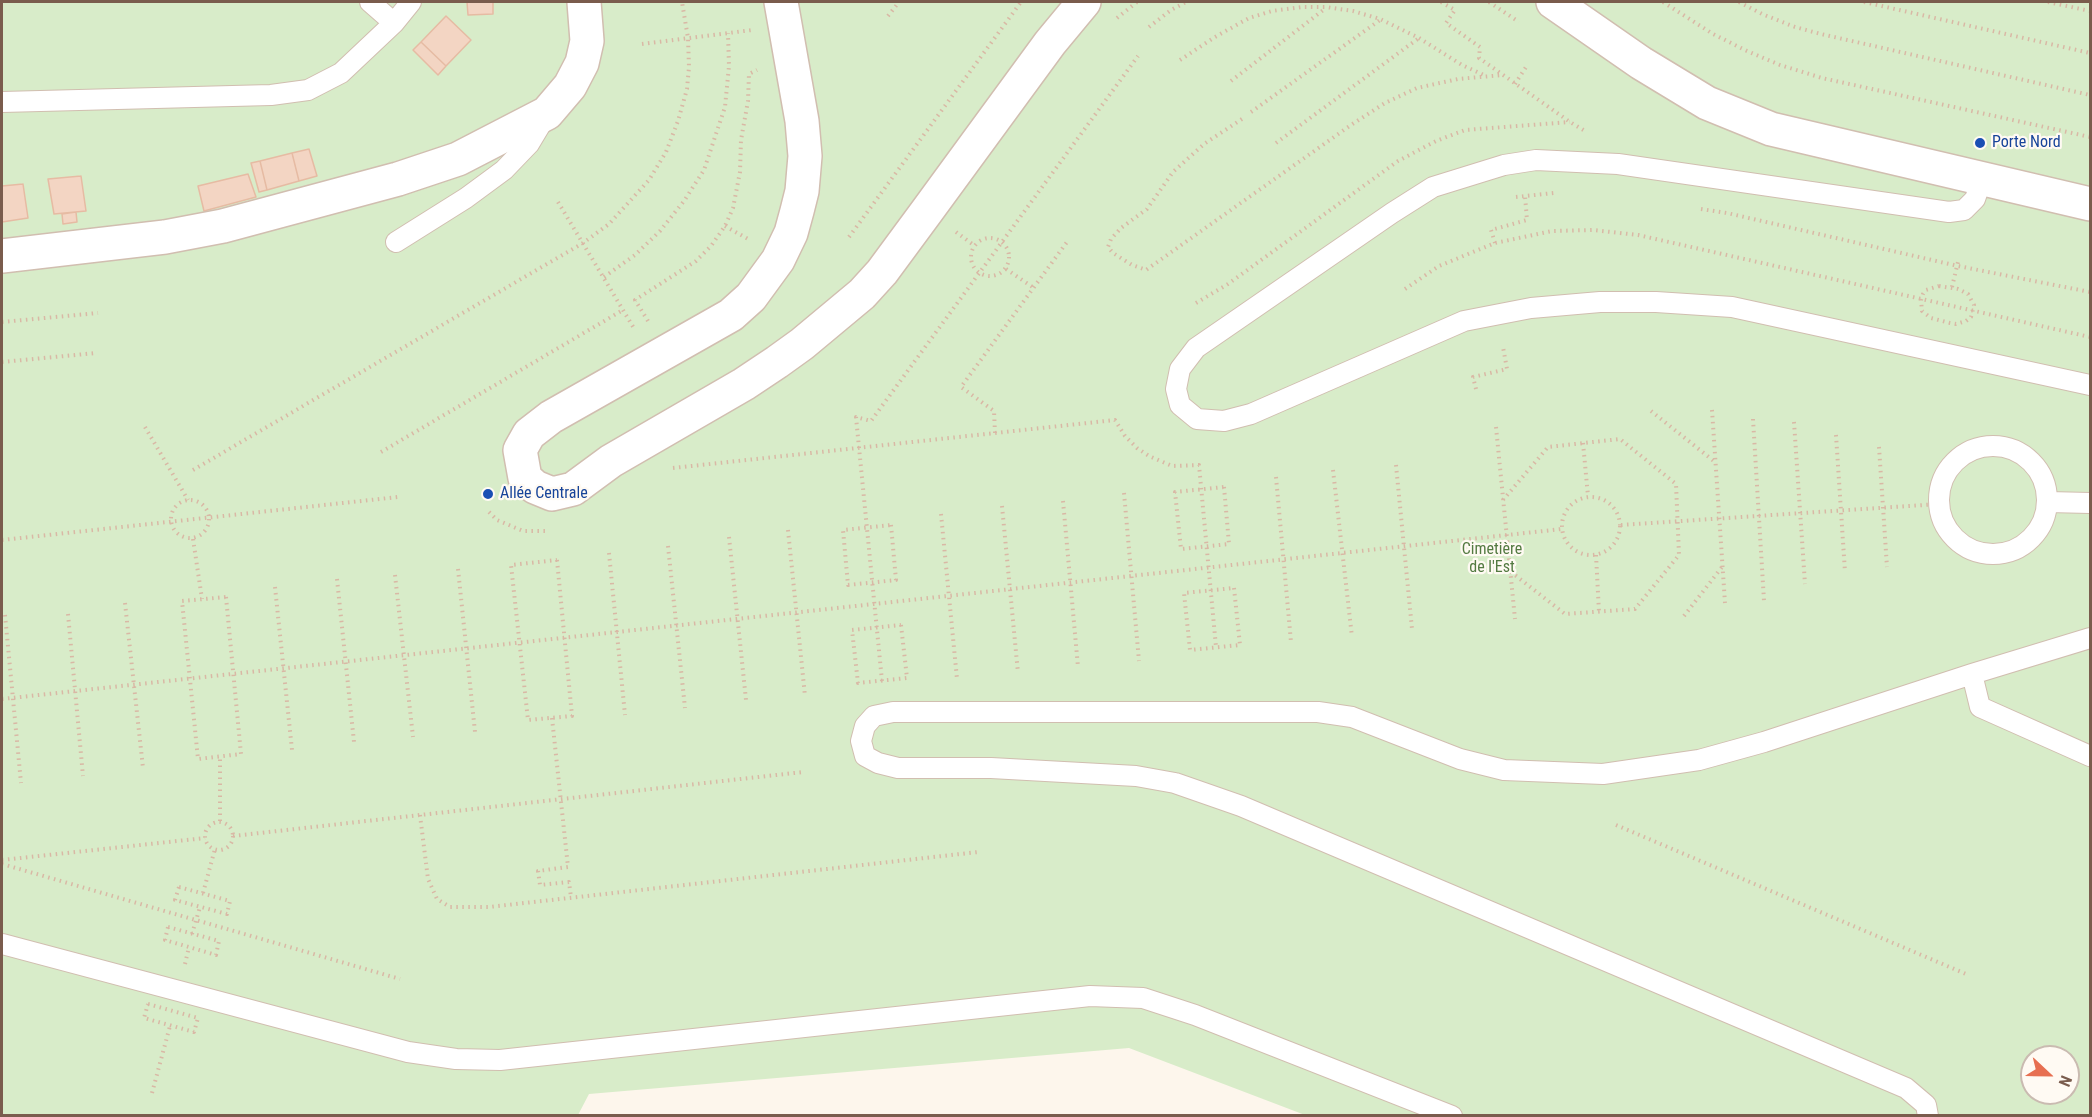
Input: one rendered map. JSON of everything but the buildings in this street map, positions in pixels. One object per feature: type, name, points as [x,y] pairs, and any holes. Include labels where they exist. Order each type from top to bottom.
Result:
[{"type":"street","points":[[2,256],[165,237],[234,223],[398,179],[458,159],[548,113],[570,86],[582,63],[588,41],[584,2]]},
{"type":"street","points":[[783,14],[802,121],[805,156],[802,191],[791,233],[778,260],[765,280],[731,315],[551,417],[529,434],[520,450],[525,478],[535,487],[552,494],[573,489],[611,461],[777,363],[862,294],[895,254],[1050,43],[1084,2]]},
{"type":"street","points":[[1553,2],[1641,63],[1707,103],[1771,129],[2091,204]]},
{"type":"lane","points":[[370,2],[394,23]]},
{"type":"lane","points":[[2,102],[271,95],[308,90],[341,73],[394,23],[411,2]]},
{"type":"lane","points":[[396,242],[466,198],[504,170],[529,144],[548,113]]},
{"type":"lane","points":[[1982,179],[1975,199],[1964,210],[1949,212],[1618,164],[1536,160],[1504,165],[1433,187],[1196,348],[1180,369],[1176,389],[1180,405],[1197,419],[1224,421],[1251,414],[1464,321],[1531,308],[1600,302],[1656,302],[1732,307],[2091,385]]},
{"type":"lane","points":[[1993,446],[2011,449],[2026,457],[2038,470],[2048,502],[2042,522],[2033,537],[2018,548],[2002,554],[1984,554],[1966,548],[1953,536],[1943,521],[1939,504],[1941,486],[1948,470],[1960,457],[1976,449],[1993,446]]},
{"type":"lane","points":[[2048,502],[2091,503]]},
{"type":"lane","points":[[1928,1116],[1926,1105],[1906,1088],[1241,806],[1175,783],[1136,776],[991,768],[898,768],[878,764],[865,756],[861,741],[865,726],[874,716],[893,712],[1318,712],[1352,717],[1460,759],[1504,770],[1603,774],[1699,760],[1764,742],[2091,638]]},
{"type":"lane","points":[[1972,674],[1980,707],[2091,756]]},
{"type":"lane","points":[[2,944],[408,1052],[456,1059],[500,1060],[1090,996],[1143,998],[1195,1015],[1452,1116]]},
{"type":"path","points":[[193,470],[583,243],[609,224],[649,180],[666,152],[678,122],[687,89],[689,67],[688,38],[682,2]]},
{"type":"path","points":[[888,16],[899,2]]},
{"type":"path","points":[[849,237],[1021,2]]},
{"type":"path","points":[[1149,27],[1186,2]]},
{"type":"path","points":[[1441,2],[1455,10],[1446,23],[1480,48],[1479,58],[1580,129],[1612,143],[1616,148],[1618,164]]},
{"type":"path","points":[[1489,2],[1519,22]]},
{"type":"path","points":[[1663,2],[1713,34],[1780,65],[1822,78],[2091,137]]},
{"type":"path","points":[[1739,2],[1795,27],[1821,34],[2091,94]]},
{"type":"path","points":[[1864,2],[2091,53]]},
{"type":"path","points":[[2049,2],[2091,11]]},
{"type":"path","points":[[1180,60],[1249,18],[1302,7],[1326,7],[1353,11],[1380,19],[1419,38],[1462,65],[1487,76]]},
{"type":"path","points":[[1231,81],[1326,7]]},
{"type":"path","points":[[642,44],[728,33],[783,14]]},
{"type":"path","points":[[1251,112],[1380,19]]},
{"type":"path","points":[[603,277],[635,255],[660,231],[684,201],[704,170],[725,107],[729,66],[728,33]]},
{"type":"path","points":[[1276,143],[1419,38]]},
{"type":"path","points":[[882,681],[856,417],[871,421],[1138,56]]},
{"type":"path","points":[[1515,84],[1528,63]]},
{"type":"path","points":[[649,323],[636,300],[696,261],[711,246],[725,226],[733,208],[740,172],[741,140],[748,101],[749,74],[761,69]]},
{"type":"path","points":[[1242,120],[1204,144],[1173,172],[1147,209],[1121,228],[1111,239],[1108,247],[1113,253],[1132,265],[1146,270],[1385,103],[1417,88],[1458,79],[1503,75]]},
{"type":"path","points":[[1516,197],[1560,192]]},
{"type":"path","points":[[1495,243],[1491,230],[1527,220],[1526,196]]},
{"type":"path","points":[[558,202],[654,360]]},
{"type":"path","points":[[1693,207],[2091,292]]},
{"type":"path","points":[[725,226],[750,240]]},
{"type":"path","points":[[1405,290],[1439,266],[1495,243],[1552,231],[1593,230],[1638,235],[2091,337]]},
{"type":"path","points":[[990,238],[1002,242],[1010,257],[1006,269],[996,276],[979,273],[971,257],[975,246],[990,238]]},
{"type":"path","points":[[995,433],[994,411],[961,387],[1067,242]]},
{"type":"path","points":[[1952,287],[1958,264]]},
{"type":"path","points":[[1006,269],[1034,288]]},
{"type":"path","points":[[1937,319],[1927,316],[1922,311],[1921,300],[1926,290],[1932,287],[1952,287],[1968,294],[1973,300],[1973,311],[1966,321],[1950,323]]},
{"type":"path","points":[[381,453],[623,310]]},
{"type":"path","points":[[2,322],[98,313]]},
{"type":"path","points":[[1476,389],[1473,377],[1507,369],[1503,347]]},
{"type":"path","points":[[2,362],[96,352]]},
{"type":"path","points":[[1712,410],[1725,603]]},
{"type":"path","points":[[1651,411],[1716,462]]},
{"type":"path","points":[[1753,419],[1764,601]]},
{"type":"path","points":[[669,469],[1115,420],[1125,436],[1149,456],[1172,466],[1199,465],[1216,647]]},
{"type":"path","points":[[1794,422],[1805,584]]},
{"type":"path","points":[[145,427],[188,500]]},
{"type":"path","points":[[1496,427],[1515,619]]},
{"type":"path","points":[[1836,435],[1845,572]]},
{"type":"path","points":[[1503,500],[1548,447],[1620,439],[1676,484],[1679,555],[1635,609],[1565,614],[1511,572]]},
{"type":"path","points":[[1583,443],[1588,496]]},
{"type":"path","points":[[1880,447],[1887,567]]},
{"type":"path","points":[[1396,465],[1412,628]]},
{"type":"path","points":[[1333,470],[1352,637]]},
{"type":"path","points":[[1276,477],[1291,642]]},
{"type":"path","points":[[1224,487],[1229,544],[1207,546],[1181,549],[1175,492],[1224,487]]},
{"type":"path","points":[[1124,493],[1139,661]]},
{"type":"path","points":[[1588,496],[1600,497],[1614,507],[1621,525],[1620,534],[1615,543],[1608,550],[1596,555],[1579,553],[1571,547],[1562,529],[1562,519],[1573,502],[1588,496]]},
{"type":"path","points":[[2,540],[398,497]]},
{"type":"path","points":[[188,500],[202,504],[209,513],[209,517],[208,528],[193,539],[178,535],[171,522],[173,510],[177,505],[188,500]]},
{"type":"path","points":[[1063,501],[1078,667]]},
{"type":"path","points":[[1621,525],[1939,504]]},
{"type":"path","points":[[1002,506],[1018,673]]},
{"type":"path","points":[[489,512],[497,520],[522,531],[555,530]]},
{"type":"path","points":[[941,514],[957,680]]},
{"type":"path","points":[[891,525],[896,580],[848,585],[843,530],[867,528],[891,525]]},
{"type":"path","points":[[2,699],[1562,529]]},
{"type":"path","points":[[788,530],[805,696]]},
{"type":"path","points":[[729,537],[746,700]]},
{"type":"path","points":[[193,539],[202,599]]},
{"type":"path","points":[[668,546],[685,708]]},
{"type":"path","points":[[609,553],[625,715]]},
{"type":"path","points":[[1596,555],[1599,612]]},
{"type":"path","points":[[556,560],[564,637],[572,716],[528,720],[511,565],[556,560]]},
{"type":"path","points":[[1684,616],[1723,566]]},
{"type":"path","points":[[458,569],[475,732]]},
{"type":"path","points":[[395,575],[413,737]]},
{"type":"path","points":[[337,579],[354,742]]},
{"type":"path","points":[[275,587],[292,750]]},
{"type":"path","points":[[1234,588],[1240,645],[1216,647],[1190,650],[1184,592],[1234,588]]},
{"type":"path","points":[[226,597],[233,673],[242,754],[198,759],[182,602],[226,597]]},
{"type":"path","points":[[125,603],[143,768]]},
{"type":"path","points":[[68,614],[84,776]]},
{"type":"path","points":[[5,615],[21,783]]},
{"type":"path","points":[[901,624],[907,678],[858,683],[852,630],[877,627],[901,624]]},
{"type":"path","points":[[552,718],[568,867],[538,871],[540,885],[569,882],[571,897]]},
{"type":"path","points":[[220,756],[220,821]]},
{"type":"path","points":[[233,836],[803,772]]},
{"type":"path","points":[[420,815],[428,879],[437,899],[450,907],[489,907],[978,852]]},
{"type":"path","points":[[220,821],[227,823],[233,836],[227,848],[215,849],[205,838],[205,833],[209,825],[220,821]]},
{"type":"path","points":[[1616,825],[1966,974]]},
{"type":"path","points":[[2,862],[205,838]]},
{"type":"path","points":[[203,893],[215,849]]},
{"type":"path","points":[[2,862],[400,979]]},
{"type":"path","points":[[179,887],[203,893],[230,901],[227,914],[176,900],[179,887]]},
{"type":"path","points":[[192,934],[200,907]]},
{"type":"path","points":[[168,927],[192,934],[219,941],[216,955],[165,940],[168,927]]},
{"type":"path","points":[[152,1094],[170,1026]]},
{"type":"green space","name":"Cimetière de l'Est","points":[[2,2],[2090,2],[2090,1115],[1305,1115],[1129,1048],[589,1094],[578,1115],[2,1116]]},
{"type":"place","name":"Porte Nord","points":[[1980,143]]},
{"type":"place","name":"Allée Centrale","points":[[488,494]]}]
